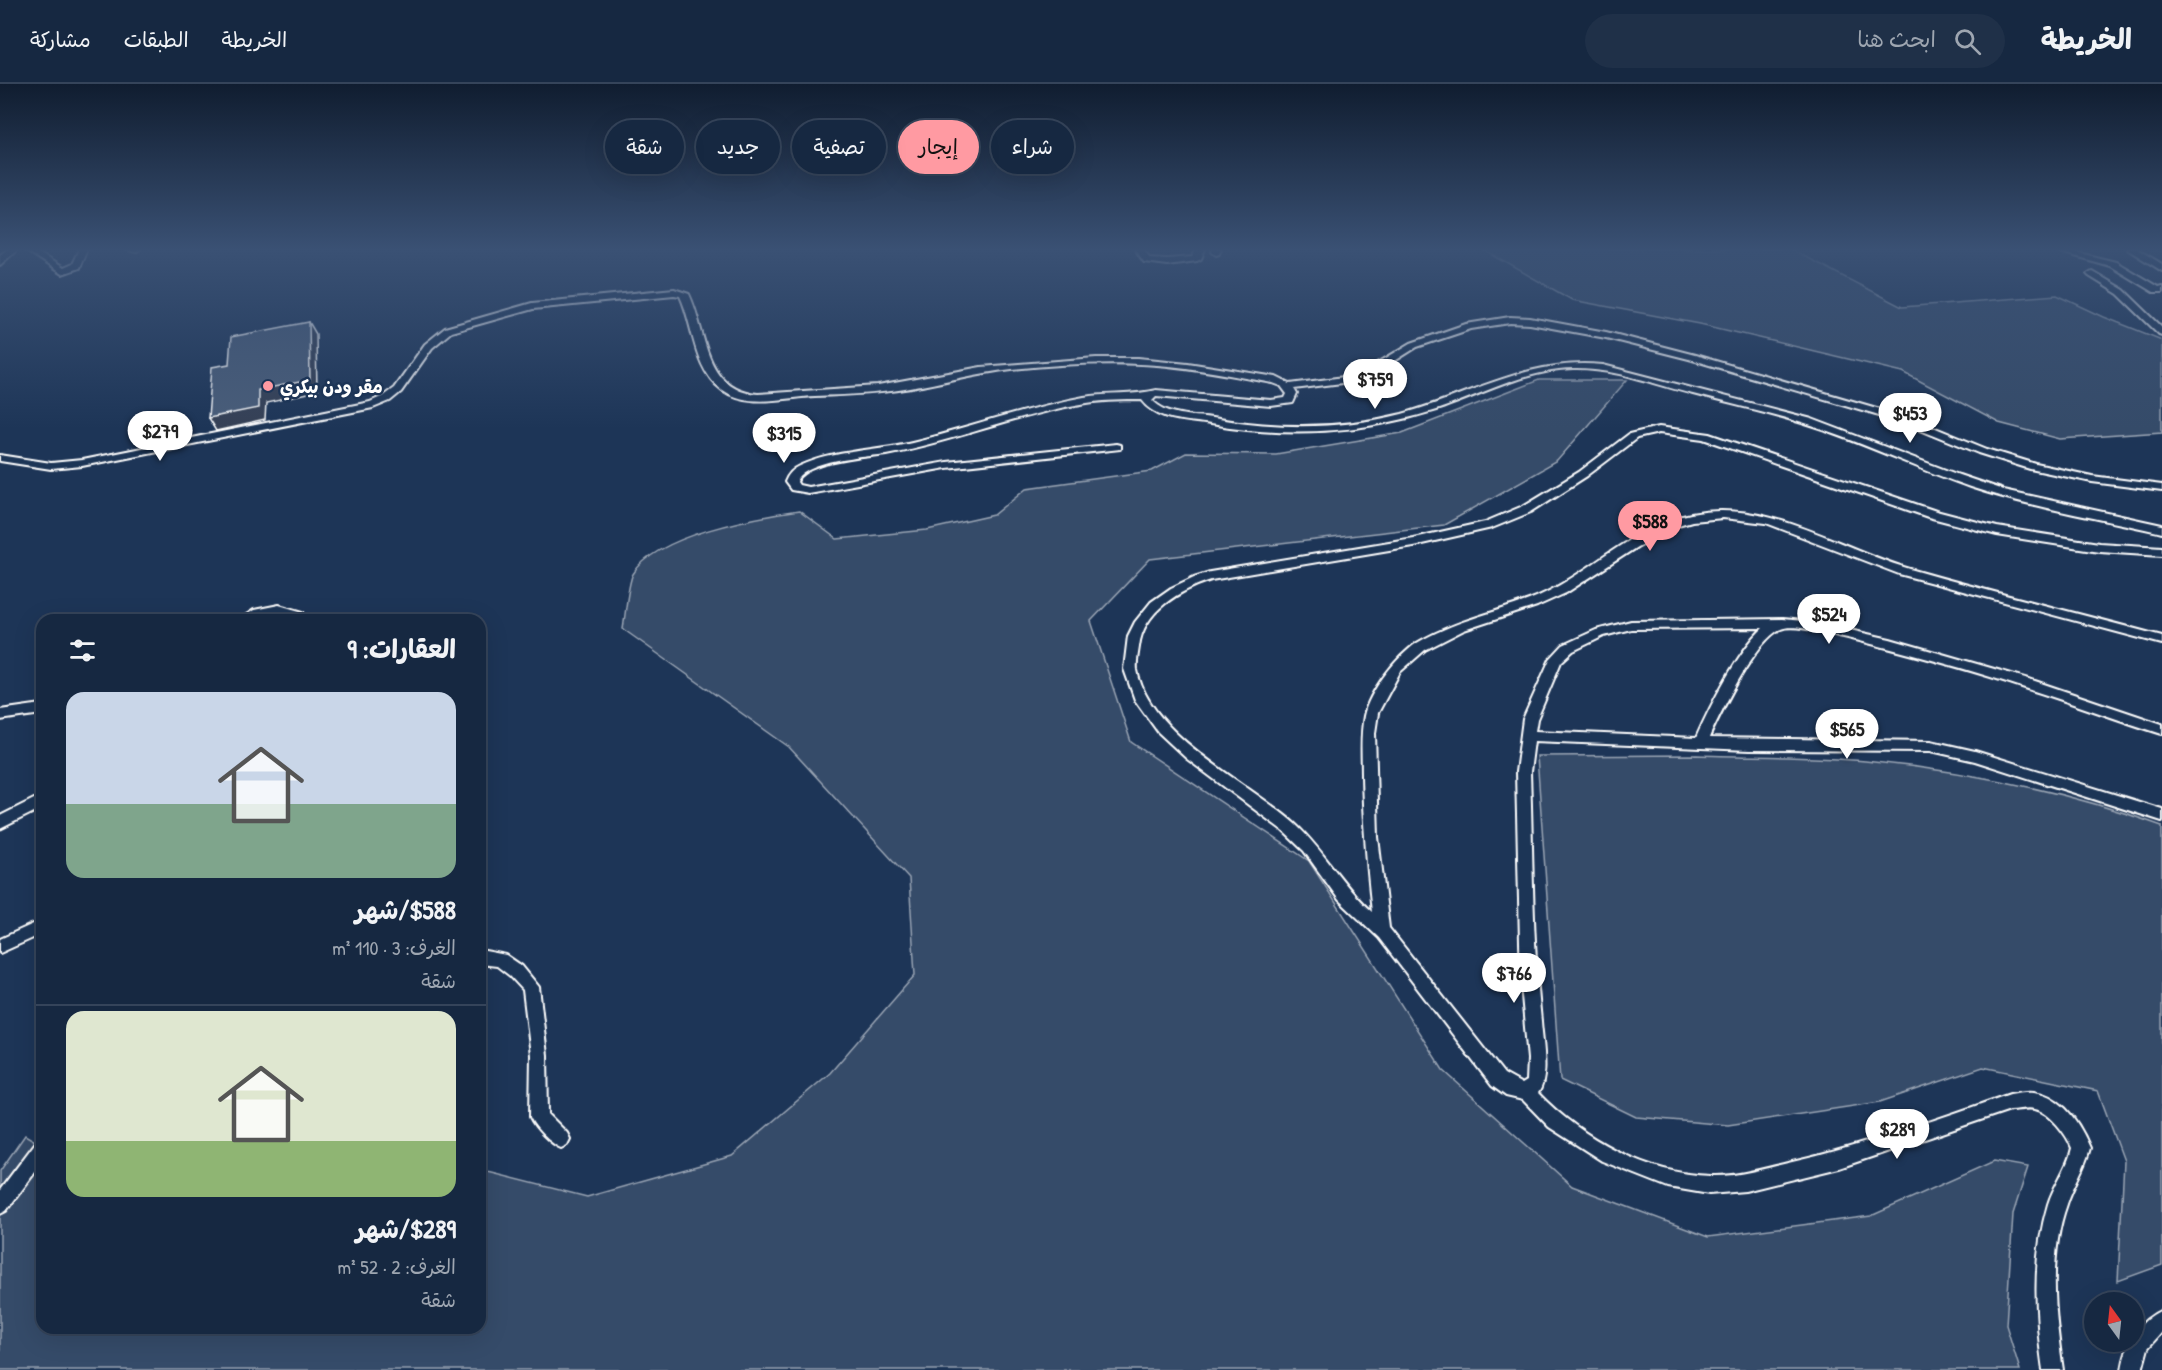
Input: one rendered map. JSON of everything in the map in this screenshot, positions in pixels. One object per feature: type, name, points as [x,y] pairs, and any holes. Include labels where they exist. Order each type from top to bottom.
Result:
[{"type":"street","points":[[0,458],[51,466],[82,463],[373,405],[396,393],[436,337],[448,330],[521,309]]},
{"type":"street","points":[[692,309],[706,360],[716,378],[726,388],[746,395],[862,392],[984,370],[1101,361],[1158,362],[1199,367],[1276,381],[1288,387],[1346,380],[1375,369],[1422,342],[1469,326],[1501,321],[1530,321],[1606,335],[1692,357],[1880,412],[2034,467],[2092,479],[2162,488]]},
{"type":"street","points":[[2138,309],[2162,332]]},
{"type":"street","points":[[1147,397],[1149,404],[1161,411],[1229,425],[1281,431],[1337,430],[1364,427],[1411,414],[1504,380],[1537,371],[1570,366],[1617,369],[1807,421],[2012,496],[2162,529]]},
{"type":"street","points":[[1116,447],[946,465],[808,490],[795,488],[791,482],[800,471],[817,464],[919,444],[1042,410],[1105,397],[1147,397],[1156,393],[1239,402],[1281,403],[1292,398],[1288,387]]},
{"type":"street","points":[[2162,551],[2099,546],[1997,531],[1932,514],[1706,436],[1659,430],[1633,436],[1583,474],[1527,509],[1488,525],[1413,542],[1210,576],[1179,588],[1145,617],[1132,642],[1132,672],[1154,718],[1197,760],[1259,803],[1298,835],[1344,894],[1382,931],[1498,1080],[1509,1090],[1520,1093],[1526,1092],[1535,1084],[1536,1059],[1529,985],[1523,772],[1530,718],[1556,659],[1568,648],[1612,629],[1631,625],[1782,623],[1814,626],[1890,644],[2029,684],[2162,729]]},
{"type":"street","points":[[1382,931],[1371,837],[1368,733],[1371,712],[1395,669],[1412,652],[1460,627],[1533,603],[1562,590],[1633,544],[1674,522],[1692,517],[1723,514],[1768,520],[1912,573],[2162,640]]},
{"type":"street","points":[[260,614],[273,609],[289,609],[297,614]]},
{"type":"street","points":[[1700,743],[1713,715],[1756,642],[1767,630],[1782,623]]},
{"type":"street","points":[[0,715],[36,710]]},
{"type":"street","points":[[0,722],[26,712]]},
{"type":"street","points":[[1528,736],[1700,743],[1931,746],[1975,756],[2162,815]]},
{"type":"street","points":[[0,823],[36,804]]},
{"type":"street","points":[[0,946],[36,930]]},
{"type":"street","points":[[486,958],[501,960],[516,971],[531,987],[539,1054],[539,1117],[561,1139]]},
{"type":"street","points":[[1526,1092],[1565,1128],[1610,1155],[1682,1182],[1710,1185],[1740,1183],[1847,1157],[2010,1102],[2034,1100],[2046,1105],[2066,1121],[2075,1133],[2081,1148],[2058,1202],[2048,1240],[2046,1323],[2053,1370]]},
{"type":"street","points":[[0,1205],[36,1156]]},
{"type":"street","points":[[2132,1370],[2135,1352],[2142,1338],[2162,1320]]},
{"type":"shaded area","points":[[1620,309],[2087,309],[2162,340],[2162,432],[2060,439],[1999,423],[1903,372],[1700,324]]},
{"type":"shaded area","points":[[1539,380],[1627,380],[1557,461],[1444,525],[1150,559],[1091,621],[1131,742],[1309,861],[1443,1070],[1572,1186],[1708,1237],[1871,1216],[1994,1161],[2028,1167],[2013,1214],[2006,1325],[2020,1370],[0,1370],[0,1171],[25,1135],[36,1141],[36,1334],[486,1334],[486,1172],[587,1197],[732,1156],[830,1073],[915,975],[909,878],[789,747],[623,629],[631,578],[645,560],[684,539],[708,530],[799,511],[837,539],[927,530],[994,515],[1027,488],[1152,471],[1186,453],[1276,454],[1402,433]]},
{"type":"shaded area","points":[[1697,755],[1844,759],[1941,770],[2016,784],[2090,802],[2162,826],[2162,1265],[2118,1281],[2124,1161],[2098,1091],[1983,1067],[1880,1102],[1728,1125],[1636,1117],[1560,1080],[1537,756]]},
{"type":"building","name":"مقر ودن بيكري","points":[[309,322],[310,380],[258,390],[258,408],[208,418],[212,367],[229,364],[231,337]]},
{"type":"place","name":"مقر ودن بيكري","points":[[268,386]]}]
